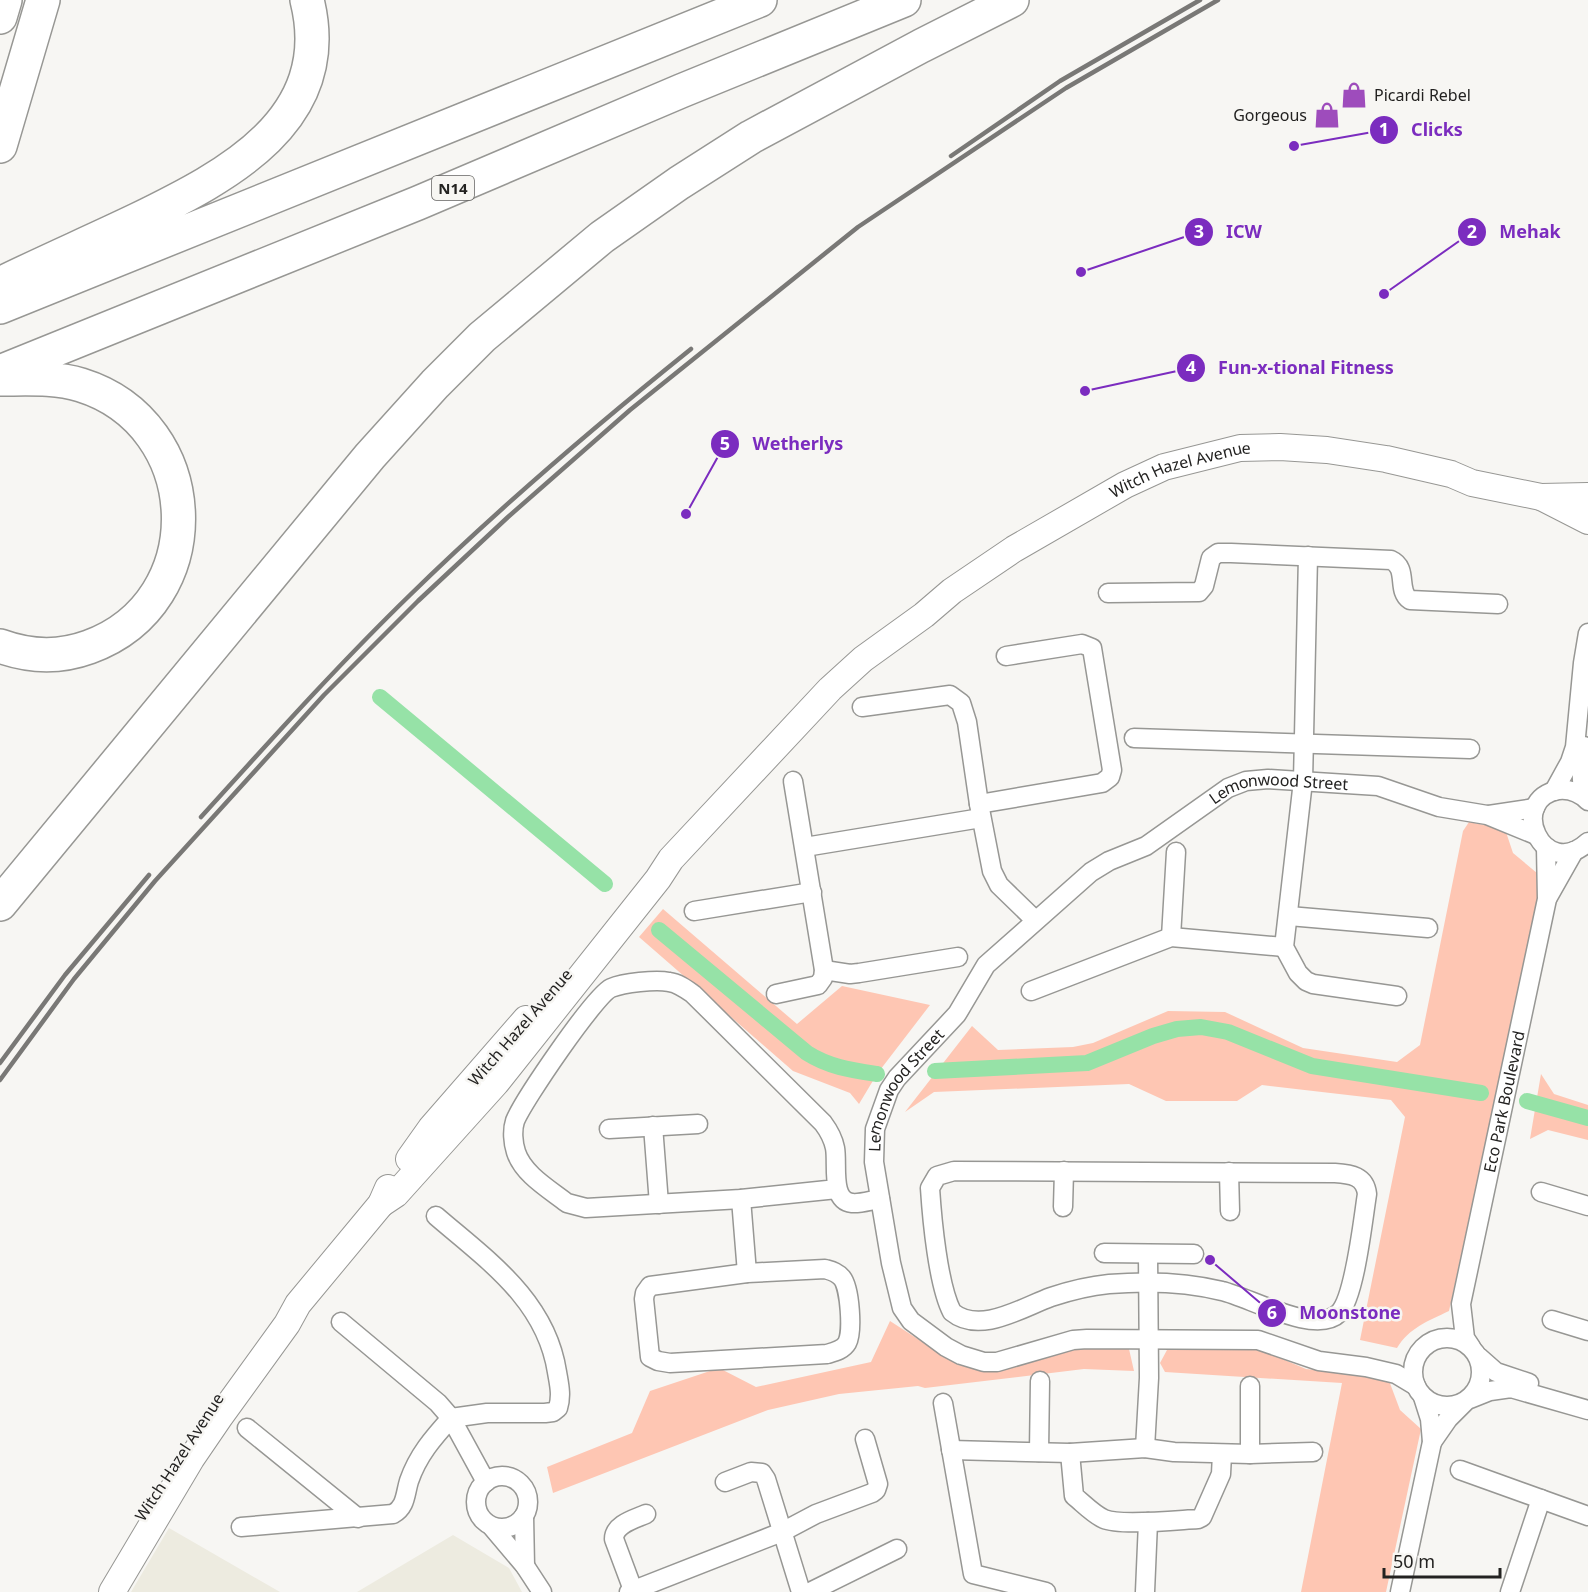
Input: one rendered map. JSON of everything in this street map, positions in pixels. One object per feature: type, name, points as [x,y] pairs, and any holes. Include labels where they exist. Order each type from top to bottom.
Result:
[{"type":"highway","points":[[0,17],[5,0]]},
{"type":"highway","points":[[4,133],[43,0]]},
{"type":"highway","points":[[4,133],[56,0]]},
{"type":"highway","points":[[8,280],[199,189],[253,152],[285,117],[307,75],[314,39],[307,0]]},
{"type":"highway","points":[[0,307],[760,0]]},
{"type":"highway","name":"N14","points":[[0,372],[418,203],[681,91],[904,0]]},
{"type":"highway","points":[[0,904],[370,456],[435,384],[482,338],[602,237],[679,183],[751,137],[1012,0]]},
{"type":"highway","points":[[0,379],[62,381],[81,385],[105,395],[128,411],[149,431],[163,454],[172,474],[178,498],[179,519],[173,562],[163,584],[139,617],[122,632],[104,642],[60,655],[41,656],[0,646]]},
{"type":"street","name":"Witch Hazel Avenue","points":[[112,1592],[191,1460],[287,1324],[298,1304],[381,1204],[396,1194],[475,1108],[658,879],[671,859],[830,689],[863,659],[924,615],[985,585],[1134,498],[1168,481],[1201,472],[1242,463],[1308,463],[1453,484],[1472,483],[1541,497],[1588,496]]},
{"type":"street","name":"Witch Hazel Avenue","points":[[1541,497],[1588,521]]},
{"type":"street","points":[[1108,593],[1199,592],[1204,586],[1211,558],[1218,553],[1395,561],[1400,568],[1404,594],[1410,600],[1498,604]]},
{"type":"street","points":[[1308,556],[1303,781],[1284,947],[1298,973],[1306,981],[1313,984],[1397,996]]},
{"type":"street","points":[[1535,808],[1540,801],[1554,791],[1570,762],[1575,747],[1588,633]]},
{"type":"street","points":[[805,847],[1102,783],[1110,777],[1112,770],[1092,648],[1082,644],[1006,656]]},
{"type":"street","points":[[862,707],[939,696],[950,696],[958,700],[964,710],[989,861],[999,885],[1035,920]]},
{"type":"street","points":[[1586,798],[1581,762],[1588,732]]},
{"type":"street","points":[[1134,738],[1470,749]]},
{"type":"street","name":"Lemonwood Street","points":[[1419,1391],[1396,1374],[1319,1360],[1258,1340],[1149,1338],[1073,1340],[997,1362],[984,1362],[953,1351],[919,1329],[911,1322],[902,1308],[892,1273],[874,1162],[873,1144],[882,1108],[897,1078],[957,1014],[986,965],[1099,865],[1146,846],[1228,788],[1255,779],[1378,786],[1439,807],[1487,815],[1559,852],[1581,847]]},
{"type":"street","points":[[776,994],[818,985],[822,981],[824,970],[793,781]]},
{"type":"street","points":[[1554,791],[1569,790],[1586,798]]},
{"type":"street","name":"Lemonwood Street","points":[[1487,815],[1535,808]]},
{"type":"street","name":"Eco Park Boulevard","points":[[1435,1340],[1444,1333],[1461,1304],[1547,899],[1541,841],[1533,817],[1535,808]]},
{"type":"street","name":"Eco Park Boulevard","points":[[1547,899],[1581,847]]},
{"type":"street","points":[[1171,937],[1176,852]]},
{"type":"street","points":[[694,911],[812,892]]},
{"type":"street","points":[[1289,916],[1428,928]]},
{"type":"street","points":[[1031,991],[1171,937],[1284,947]]},
{"type":"street","points":[[824,970],[859,974],[958,957]]},
{"type":"street","points":[[837,1190],[741,1199],[586,1208],[567,1203],[523,1166],[516,1153],[513,1126],[519,1113],[574,1029],[600,994],[610,988],[623,985],[668,981],[680,985],[693,994],[823,1122],[831,1133],[835,1148],[837,1190],[843,1199],[851,1203],[880,1199]]},
{"type":"street","points":[[609,1130],[698,1124]]},
{"type":"street","points":[[653,1126],[659,1204]]},
{"type":"street","points":[[954,1171],[1064,1171],[1335,1173],[1355,1176],[1365,1184],[1367,1194],[1352,1286],[1345,1306],[1339,1314],[1323,1320],[1302,1318],[1223,1291],[1148,1282],[1083,1288],[989,1320],[965,1319],[952,1312],[940,1270],[931,1202],[930,1188],[933,1179],[943,1173],[954,1171]]},
{"type":"street","points":[[1064,1171],[1064,1207]]},
{"type":"street","points":[[1229,1172],[1230,1211]]},
{"type":"street","points":[[1541,1192],[1588,1206]]},
{"type":"street","points":[[741,1199],[747,1273]]},
{"type":"street","points":[[241,1527],[358,1518],[387,1515],[399,1511],[404,1506],[409,1481],[420,1455],[452,1418],[486,1413],[553,1412],[558,1408],[560,1392],[555,1356],[534,1311],[521,1292],[504,1274],[436,1216]]},
{"type":"street","points":[[1104,1253],[1194,1254]]},
{"type":"street","points":[[1145,1448],[1149,1338],[1148,1254]]},
{"type":"street","points":[[825,1269],[836,1272],[846,1284],[848,1296],[850,1335],[847,1344],[837,1351],[826,1354],[670,1363],[658,1362],[650,1357],[644,1299],[650,1286],[747,1273],[825,1269]]},
{"type":"street","name":"Witch Hazel Avenue","points":[[95,1592],[207,1407],[280,1318],[298,1304]]},
{"type":"street","name":"Eco Park Boulevard","points":[[1461,1304],[1465,1338],[1475,1352]]},
{"type":"street","points":[[1552,1320],[1588,1331]]},
{"type":"street","points":[[341,1322],[438,1403],[452,1418],[486,1482]]},
{"type":"street","points":[[1400,1592],[1432,1443],[1430,1419],[1413,1376],[1413,1365],[1417,1355],[1425,1346],[1435,1340],[1461,1340],[1496,1372],[1588,1401]]},
{"type":"street","points":[[1432,1443],[1448,1419],[1478,1390],[1482,1379],[1482,1368],[1475,1352]]},
{"type":"street","name":"Lemonwood Street","points":[[1366,1367],[1404,1363],[1417,1355]]},
{"type":"street","points":[[1040,1382],[1040,1452]]},
{"type":"street","points":[[1250,1386],[1250,1454]]},
{"type":"street","points":[[1419,1391],[1432,1403],[1443,1407],[1454,1406],[1490,1391],[1511,1388],[1588,1410]]},
{"type":"street","points":[[944,1403],[973,1574],[1046,1592]]},
{"type":"street","points":[[247,1428],[358,1518]]},
{"type":"street","points":[[646,1514],[618,1527],[614,1533],[631,1591],[782,1533],[816,1514],[876,1490],[878,1484],[865,1439]]},
{"type":"street","points":[[951,1450],[1070,1453],[1145,1448],[1222,1454],[1314,1452]]},
{"type":"street","points":[[1070,1453],[1074,1496],[1107,1521],[1148,1522],[1202,1517],[1221,1476],[1222,1454]]},
{"type":"street","points":[[1460,1470],[1588,1516]]},
{"type":"street","points":[[724,1482],[751,1472],[762,1473],[766,1479],[801,1592]]},
{"type":"street","points":[[525,1566],[524,1516],[528,1500],[526,1491],[519,1482],[501,1476],[482,1485],[476,1502],[477,1510],[483,1520],[492,1527],[525,1566],[542,1592]]},
{"type":"street","points":[[1510,1592],[1541,1499]]},
{"type":"street","points":[[492,1527],[506,1528],[516,1525],[524,1516]]},
{"type":"street","points":[[1145,1592],[1148,1522]]},
{"type":"street","points":[[810,1592],[897,1549]]},
{"type":"shaded area","points":[[1469,822],[1505,829],[1513,853],[1543,878],[1449,1311],[1413,1330],[1397,1348],[1360,1340],[1405,1117],[1391,1100],[1262,1085],[1237,1101],[1166,1101],[1129,1084],[934,1092],[905,1112],[972,1026],[998,1050],[1073,1047],[1093,1043],[1168,1011],[1225,1012],[1303,1048],[1397,1062],[1420,1045],[1463,831]]},
{"type":"shaded area","points":[[663,909],[797,1024],[842,986],[930,1005],[877,1074],[859,1104],[850,1093],[793,1071],[639,937]]},
{"type":"shaded area","points":[[1541,1074],[1554,1094],[1588,1105],[1588,1140],[1548,1130],[1530,1139]]},
{"type":"shaded area","points":[[890,1321],[958,1365],[989,1371],[1025,1364],[1075,1349],[1129,1349],[1134,1371],[1084,1369],[925,1388],[918,1386],[839,1394],[768,1410],[553,1493],[547,1467],[632,1433],[650,1391],[719,1368],[756,1387],[871,1362]]},
{"type":"shaded area","points":[[1167,1350],[1261,1350],[1306,1369],[1388,1378],[1400,1410],[1421,1429],[1386,1592],[1301,1592],[1342,1383],[1165,1372],[1160,1363]]},
{"type":"shaded area","points":[[169,1528],[280,1592],[131,1592]]},
{"type":"shaded area","points":[[453,1535],[509,1568],[522,1592],[357,1592]]},
{"type":"waterway","points":[[380,697],[605,884]]},
{"type":"waterway","points":[[659,930],[807,1053],[832,1065],[877,1074]]},
{"type":"waterway","points":[[935,1071],[1087,1063],[1153,1036],[1177,1029],[1201,1027],[1228,1032],[1312,1066],[1481,1093]]},
{"type":"waterway","points":[[1527,1101],[1588,1118]]},
{"type":"railway","points":[[951,156],[1060,81],[1200,0]]},
{"type":"railway","points":[[0,1080],[74,979],[155,881],[324,695],[418,601],[508,517],[630,410],[858,227],[1066,88],[1218,0]]},
{"type":"railway","points":[[201,817],[330,676],[444,563],[547,469],[691,349]]},
{"type":"railway","points":[[0,1063],[65,975],[149,875]]},
{"type":"place","name":"Picardi Rebel","points":[[1354,95]]},
{"type":"place","name":"Gorgeous","points":[[1327,115]]},
{"type":"place","name":"Clicks","points":[[1294,146]]},
{"type":"place","name":"ICW","points":[[1081,272]]},
{"type":"place","name":"Mehak","points":[[1384,294]]},
{"type":"place","name":"Fun-x-tional Fitness","points":[[1085,391]]},
{"type":"place","name":"Wetherlys","points":[[686,514]]},
{"type":"place","name":"Moonstone","points":[[1210,1260]]}]
